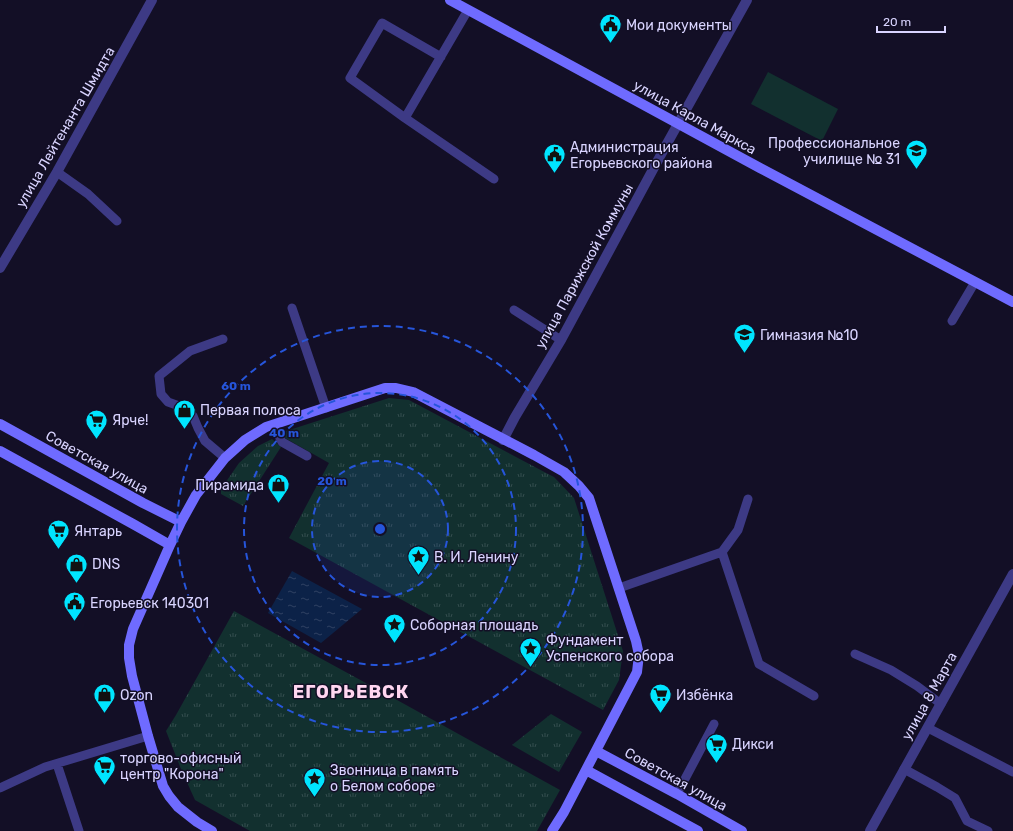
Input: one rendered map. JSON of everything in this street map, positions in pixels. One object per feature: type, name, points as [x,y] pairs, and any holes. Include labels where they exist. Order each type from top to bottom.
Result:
[{"type":"main road","name":"улица Карла Маркса","points":[[450,0],[1013,302]]},
{"type":"main road","points":[[212,831],[197,822],[178,807],[163,786],[132,676],[129,658],[129,645],[133,629],[181,522],[196,495],[225,458],[245,440],[266,427],[385,388],[396,388],[413,392],[564,472],[589,498],[636,641],[639,655],[637,672],[564,812],[552,831]]},
{"type":"main road","name":"Советская улица","points":[[0,424],[143,503],[181,522]]},
{"type":"main road","points":[[1,455],[170,545]]},
{"type":"main road","name":"Советская улица","points":[[596,751],[677,794],[742,831]]},
{"type":"main road","points":[[586,770],[694,830]]},
{"type":"street","name":"улица Лейтенанта Шмидта","points":[[0,268],[57,172],[152,0]]},
{"type":"street","name":"улица Парижской Коммуны","points":[[503,440],[515,416],[561,340],[678,123],[747,0]]},
{"type":"street","name":"улица 8 Марта","points":[[870,831],[1013,574]]},
{"type":"lane","points":[[405,118],[468,10]]},
{"type":"lane","points":[[441,57],[382,23],[350,78],[494,179]]},
{"type":"lane","points":[[57,172],[88,194],[117,221]]},
{"type":"lane","points":[[952,321],[975,282]]},
{"type":"lane","points":[[292,308],[326,408]]},
{"type":"lane","points":[[514,310],[561,340]]},
{"type":"lane","points":[[223,339],[190,351],[159,376],[161,394],[168,402],[182,407],[193,416],[205,440],[225,458]]},
{"type":"lane","points":[[273,425],[282,442],[308,456]]},
{"type":"lane","points":[[619,588],[722,552],[738,530],[748,499]]},
{"type":"lane","points":[[722,552],[759,664],[814,696]]},
{"type":"lane","points":[[855,654],[891,670],[941,704]]},
{"type":"lane","points":[[677,794],[714,724]]},
{"type":"lane","points":[[928,728],[1013,772]]},
{"type":"lane","points":[[0,788],[45,768],[148,736]]},
{"type":"lane","points":[[57,764],[79,831]]},
{"type":"lane","points":[[904,769],[955,798],[967,820],[988,831]]},
{"type":"green space","points":[[768,72],[838,109],[822,141],[751,104]]},
{"type":"green space","points":[[389,398],[409,400],[554,477],[574,498],[623,651],[619,680],[603,710],[289,538],[329,463],[285,438],[283,432]]},
{"type":"green space","points":[[272,439],[281,447],[243,506],[221,494],[221,489],[239,463],[258,446]]},
{"type":"green space","points":[[234,611],[375,688],[380,685],[388,695],[560,790],[537,831],[250,831],[195,800],[166,731]]},
{"type":"green space","points":[[551,714],[582,732],[559,772],[512,745]]},
{"type":"water","points":[[292,571],[362,609],[321,643],[268,613]]},
{"type":"place","name":"Мои документы","points":[[611,44]]},
{"type":"place","name":"Профессиональное училище № 31","points":[[916,170]]},
{"type":"place","name":"Администрация Егорьевского района","points":[[554,174]]},
{"type":"place","name":"Гимназия №10","points":[[744,354]]},
{"type":"place","name":"Первая полоса","points":[[184,430]]},
{"type":"place","name":"Ярче!","points":[[97,440]]},
{"type":"place","name":"Пирамида","points":[[279,504]]},
{"type":"place","name":"Янтарь","points":[[58,550]]},
{"type":"place","name":"В. И. Ленину","points":[[419,576]]},
{"type":"place","name":"DNS","points":[[77,584]]},
{"type":"place","name":"Егорьевск 140301","points":[[74,622]]},
{"type":"place","name":"Соборная площадь","points":[[395,644]]},
{"type":"place","name":"Фундамент Успенского собора","points":[[530,668]]},
{"type":"place","name":"Ozon","points":[[105,714]]},
{"type":"place","name":"Избёнка","points":[[661,714]]},
{"type":"place","name":"Дикси","points":[[717,764]]},
{"type":"place","name":"торгово-офисный центр \"Корона\"","points":[[105,786]]},
{"type":"place","name":"Звонница в память о Белом соборе","points":[[314,798]]},
{"type":"district","name":"ЕГОРЬЕВСК","points":[[351,692]]}]
